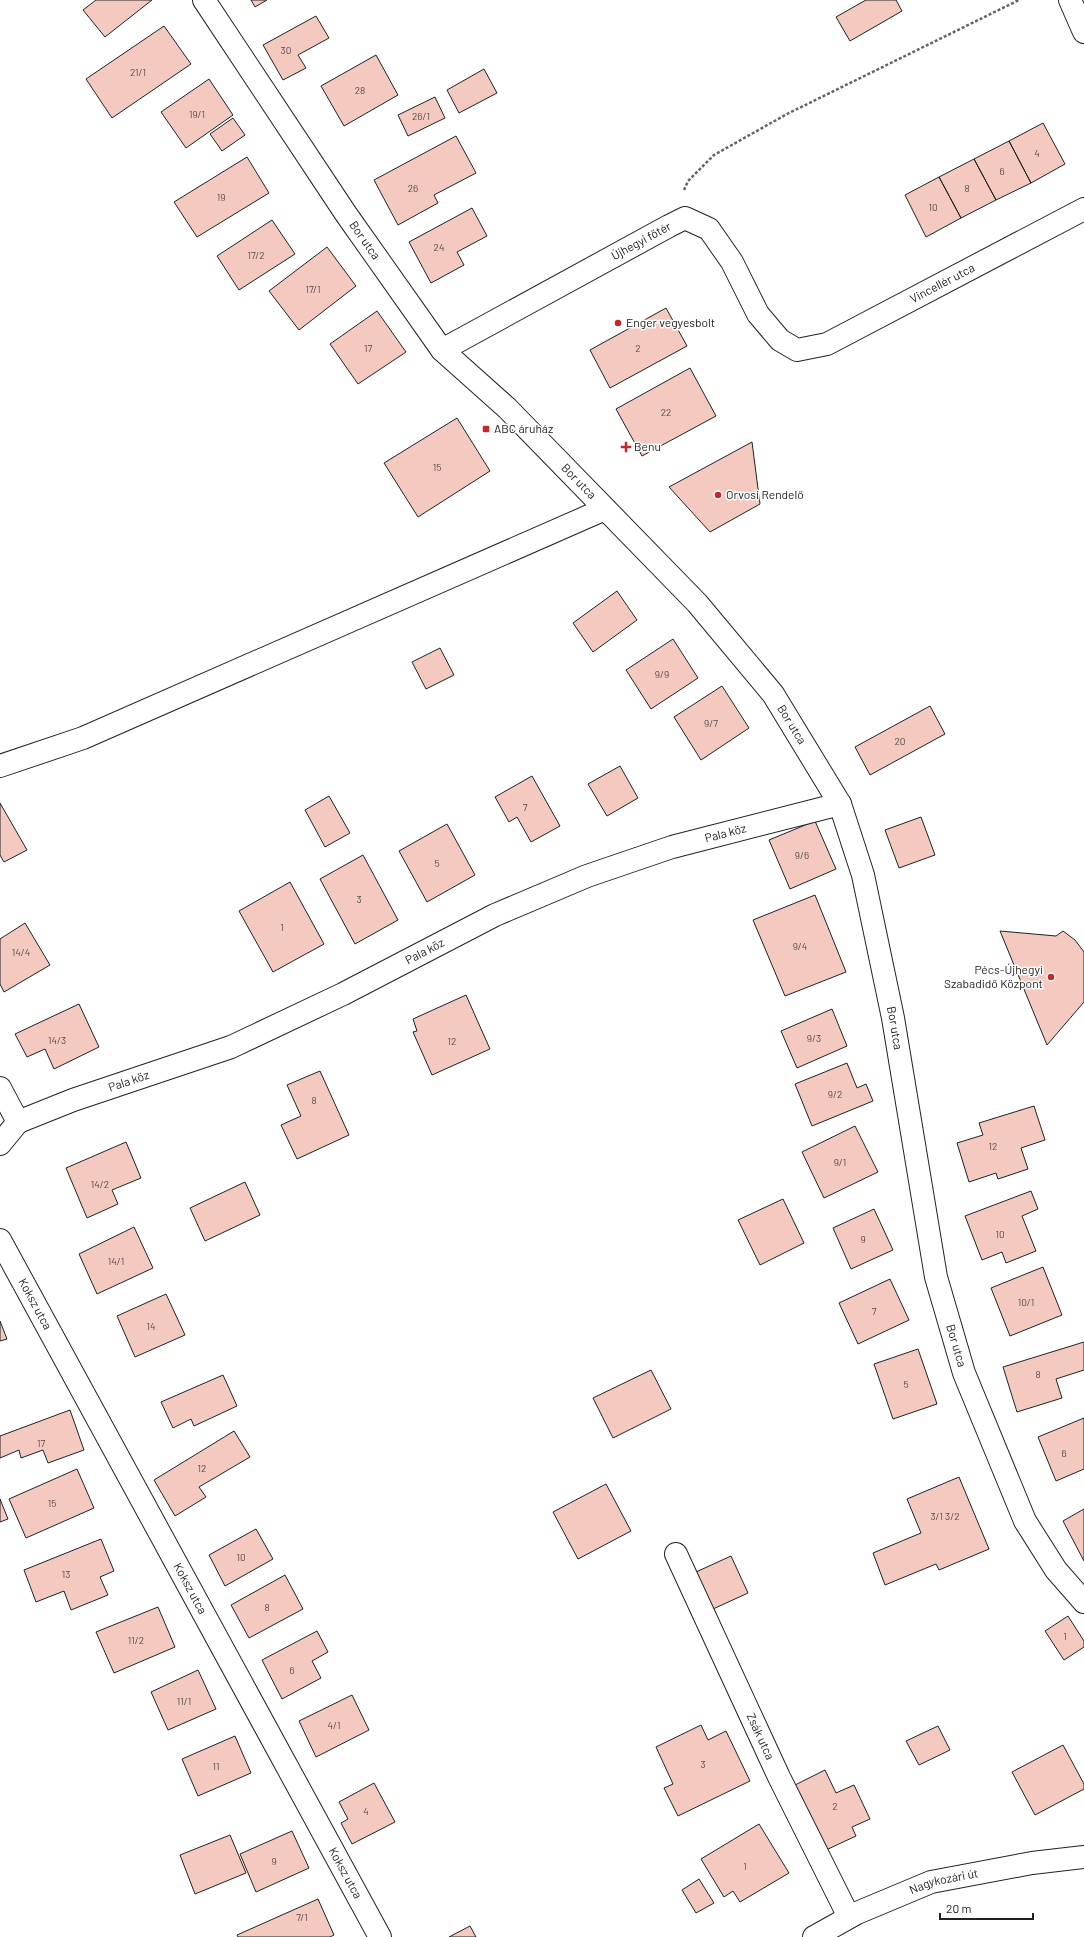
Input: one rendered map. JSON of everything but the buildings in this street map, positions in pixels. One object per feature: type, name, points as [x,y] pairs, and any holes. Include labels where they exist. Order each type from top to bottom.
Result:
[{"type":"street","name":"Bor utca","points":[[204,0],[346,214],[442,350],[507,408],[697,603],[773,694],[840,804],[863,875],[893,1018],[936,1277],[964,1373],[1025,1521],[1056,1570],[1084,1602]]},
{"type":"street","points":[[1070,0],[1084,32]]},
{"type":"street","name":"Vincellér utca","points":[[797,350],[827,344],[1084,209]]},
{"type":"street","name":"Újhegyi főtér","points":[[442,350],[685,218],[709,229],[732,262],[758,314],[780,340],[797,350]]},
{"type":"street","points":[[0,766],[83,738],[605,509]]},
{"type":"street","name":"Pala köz","points":[[18,1122],[73,1100],[231,1047],[343,994],[495,915],[587,876],[672,847],[840,804]]},
{"type":"street","points":[[0,1088],[18,1122],[0,1144]]},
{"type":"street","name":"Koksz utca","points":[[0,1240],[380,1937]]},
{"type":"street","name":"Zsák utca","points":[[676,1554],[779,1777],[849,1918]]},
{"type":"street","name":"Nagykozári út","points":[[814,1937],[849,1918],[931,1882],[1032,1863],[1084,1857]]},
{"type":"path","points":[[669,226],[688,181],[714,155],[787,114],[1019,0]]},
{"type":"place","name":"Enger vegyesbolt","points":[[618,323]]},
{"type":"place","name":"ABC áruház","points":[[486,429]]},
{"type":"place","name":"Benu","points":[[626,447]]},
{"type":"place","name":"Orvosi Rendelő","points":[[718,495]]},
{"type":"place","name":"Pécs-Újhegyi Szabadidő Központ","points":[[1051,977]]}]
